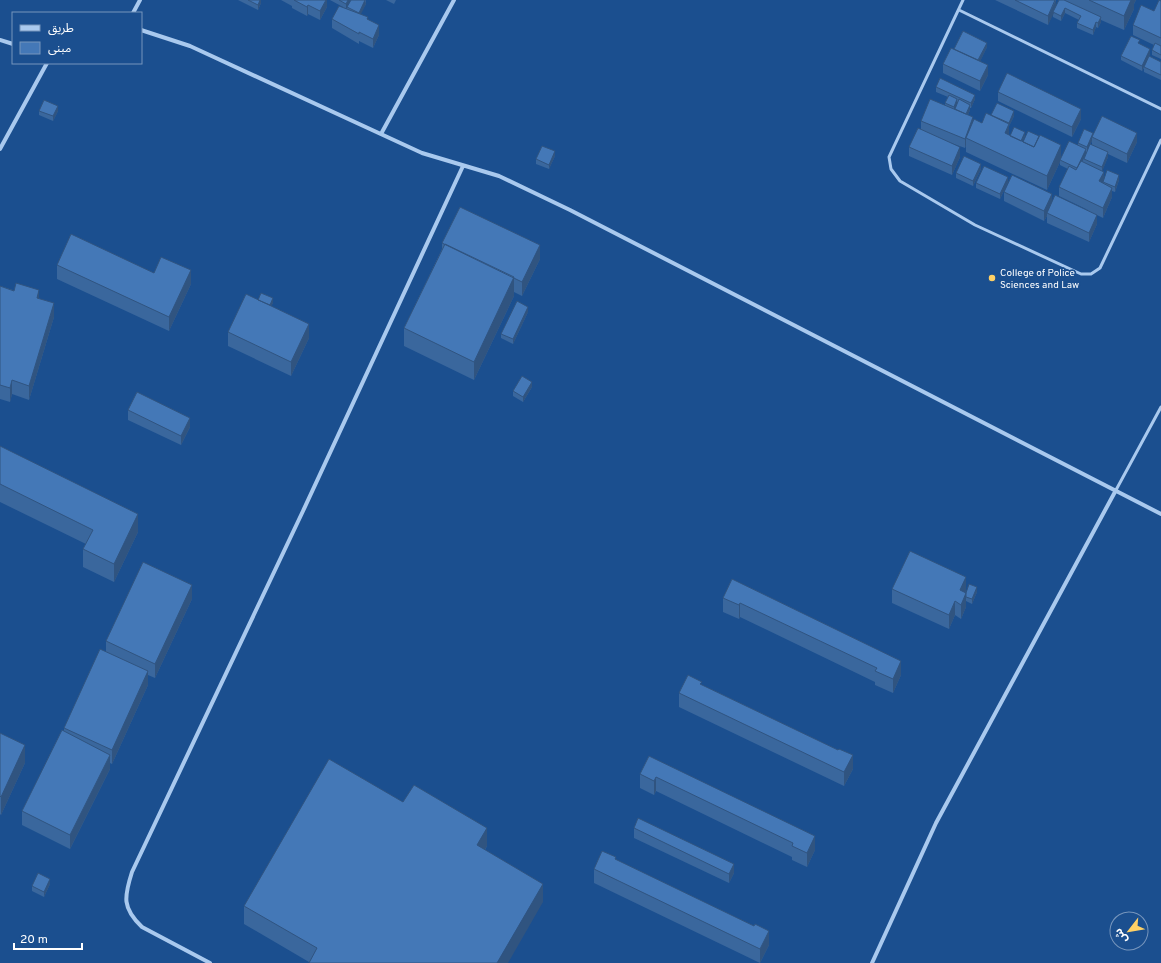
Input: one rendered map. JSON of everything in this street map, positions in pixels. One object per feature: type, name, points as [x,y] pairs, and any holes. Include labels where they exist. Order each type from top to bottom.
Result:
[{"type":"street","points":[[134,12],[140,0]]},
{"type":"street","points":[[381,134],[454,0]]},
{"type":"street","points":[[142,30],[190,46],[422,153],[499,176],[570,210],[1161,514]]},
{"type":"street","points":[[0,40],[12,44]]},
{"type":"street","points":[[0,150],[46,64]]},
{"type":"street","points":[[210,963],[142,927],[133,918],[126,904],[128,883],[300,518],[463,166]]},
{"type":"street","points":[[872,963],[936,823],[1116,490]]},
{"type":"lane","points":[[963,0],[889,157],[891,169],[900,181],[975,225],[1081,274],[1091,274],[1100,268],[1161,140]]},
{"type":"lane","points":[[959,10],[1161,109]]},
{"type":"lane","points":[[1116,490],[1161,407]]},
{"type":"building","points":[[248,0],[260,0],[258,5]]},
{"type":"building","points":[[294,0],[326,0],[320,11],[308,5],[307,7]]},
{"type":"building","points":[[339,0],[348,0],[346,4]]},
{"type":"building","points":[[351,0],[365,0],[359,13],[347,7]]},
{"type":"building","points":[[1015,0],[1055,0],[1048,16]]},
{"type":"building","points":[[1059,0],[1064,0],[1101,17],[1098,23],[1096,22],[1093,30],[1077,23],[1081,16],[1065,8],[1061,16],[1053,12]]},
{"type":"building","points":[[1089,0],[1131,0],[1124,16]]},
{"type":"building","points":[[1159,0],[1161,1],[1161,38],[1133,25],[1141,5],[1154,11]]},
{"type":"building","points":[[339,6],[368,17],[367,19],[379,25],[373,39],[359,32],[359,34],[332,19]]},
{"type":"building","points":[[963,31],[987,43],[978,60],[954,49]]},
{"type":"building","points":[[1131,36],[1140,40],[1138,43],[1150,49],[1142,66],[1121,56]]},
{"type":"building","points":[[1155,43],[1161,46],[1161,55],[1152,50]]},
{"type":"building","points":[[951,48],[988,65],[980,81],[943,64]]},
{"type":"building","points":[[1149,56],[1161,62],[1161,75],[1144,67]]},
{"type":"building","points":[[1007,73],[1081,109],[1072,127],[998,92]]},
{"type":"building","points":[[940,78],[975,95],[971,103],[936,87]]},
{"type":"building","points":[[949,95],[957,99],[954,107],[945,103]]},
{"type":"building","points":[[930,99],[973,117],[965,139],[921,121]]},
{"type":"building","points":[[959,99],[970,105],[966,114],[955,109]]},
{"type":"building","points":[[44,100],[58,106],[53,116],[39,111]]},
{"type":"building","points":[[997,103],[1014,111],[1009,123],[991,115]]},
{"type":"building","points":[[986,113],[1009,124],[1005,133],[1034,147],[1040,135],[1061,145],[1047,176],[966,138],[974,119],[982,123]]},
{"type":"building","points":[[1102,116],[1137,133],[1127,154],[1092,137]]},
{"type":"building","points":[[1014,127],[1025,132],[1021,141],[1010,136]]},
{"type":"building","points":[[918,128],[960,147],[952,166],[909,147]]},
{"type":"building","points":[[1084,129],[1093,133],[1087,147],[1078,143]]},
{"type":"building","points":[[1028,131],[1039,136],[1034,147],[1023,142]]},
{"type":"building","points":[[1069,141],[1086,149],[1077,168],[1060,160]]},
{"type":"building","points":[[1090,144],[1108,152],[1102,167],[1084,159]]},
{"type":"building","points":[[542,146],[555,151],[549,165],[536,159]]},
{"type":"building","points":[[964,156],[981,164],[973,181],[956,173]]},
{"type":"building","points":[[1081,161],[1104,172],[1099,181],[1112,188],[1103,208],[1059,187],[1069,166],[1076,170]]},
{"type":"building","points":[[984,166],[1008,177],[1000,194],[976,183]]},
{"type":"building","points":[[1107,170],[1119,175],[1115,187],[1103,182]]},
{"type":"building","points":[[1012,175],[1052,194],[1044,211],[1004,192]]},
{"type":"building","points":[[1055,195],[1097,215],[1089,233],[1047,213]]},
{"type":"building","points":[[460,207],[540,245],[522,282],[442,243]]},
{"type":"building","points":[[71,234],[154,273],[161,257],[191,270],[169,317],[57,265]]},
{"type":"building","points":[[445,244],[514,277],[474,362],[404,328]]},
{"type":"building","points":[[16,283],[39,290],[37,298],[54,303],[29,386],[12,380],[10,388],[0,385],[0,286],[14,291]]},
{"type":"building","points":[[261,293],[273,298],[270,305],[258,300]]},
{"type":"building","points":[[246,294],[309,324],[291,362],[228,332]]},
{"type":"building","points":[[517,301],[528,307],[513,339],[501,334]]},
{"type":"building","points":[[522,376],[532,382],[523,397],[513,391]]},
{"type":"building","points":[[137,392],[190,418],[181,436],[128,410]]},
{"type":"building","points":[[0,446],[138,514],[114,564],[83,549],[93,530],[0,484]]},
{"type":"building","points":[[910,551],[966,577],[960,590],[966,593],[961,605],[955,601],[949,615],[892,589]]},
{"type":"building","points":[[143,562],[192,585],[155,664],[106,641]]},
{"type":"building","points":[[732,579],[901,661],[893,679],[875,671],[877,668],[740,603],[739,605],[723,598]]},
{"type":"building","points":[[969,584],[977,587],[972,599],[966,597]]},
{"type":"building","points":[[100,649],[148,671],[112,750],[64,728]]},
{"type":"building","points":[[688,675],[702,682],[700,684],[838,750],[839,749],[853,755],[844,772],[679,693]]},
{"type":"building","points":[[62,730],[110,755],[70,835],[22,811]]},
{"type":"building","points":[[0,733],[25,745],[1,797],[0,796]]},
{"type":"building","points":[[649,756],[815,836],[807,853],[792,846],[793,843],[656,777],[654,781],[640,774]]},
{"type":"building","points":[[329,759],[403,802],[414,785],[487,828],[477,845],[543,884],[497,963],[309,963],[317,948],[244,906]]},
{"type":"building","points":[[638,818],[734,864],[729,874],[634,828]]},
{"type":"building","points":[[602,851],[616,857],[615,859],[754,926],[755,924],[769,931],[760,949],[594,869]]},
{"type":"building","points":[[38,873],[50,879],[44,892],[32,886]]},
{"type":"place","name":"College of Police Sciences and Law","points":[[992,278]]}]
